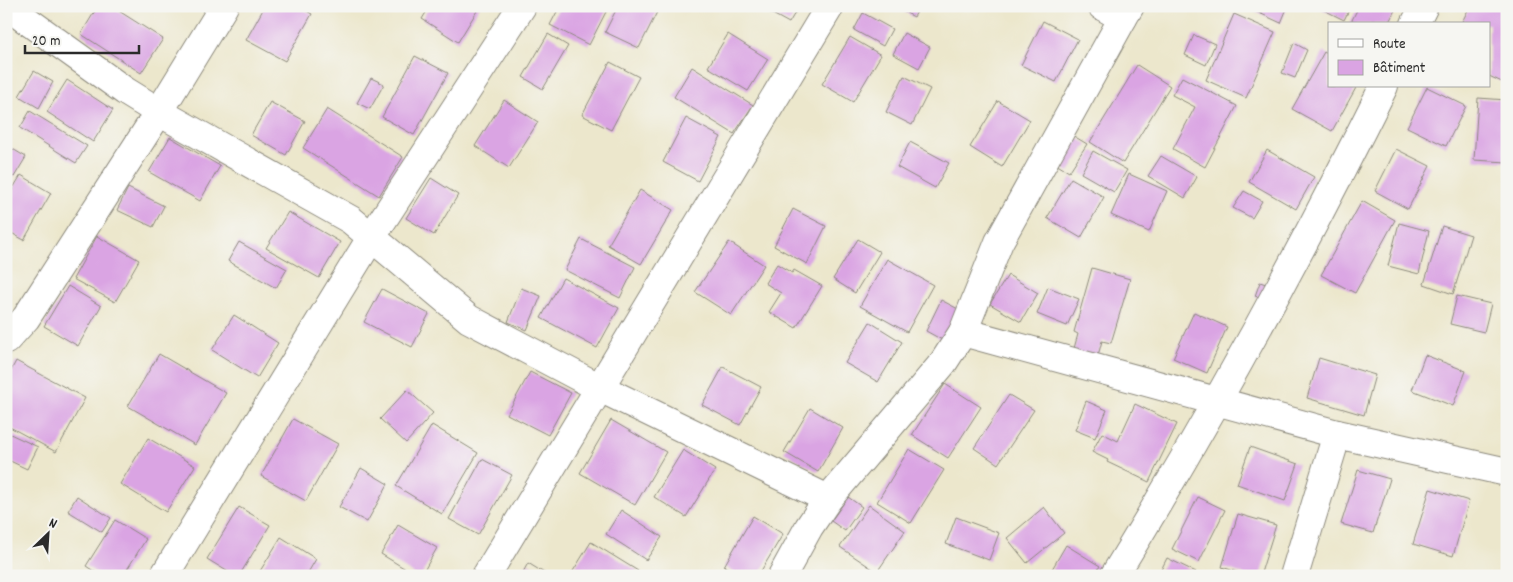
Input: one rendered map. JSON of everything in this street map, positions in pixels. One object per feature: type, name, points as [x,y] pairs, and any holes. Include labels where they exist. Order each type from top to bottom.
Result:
[{"type":"street","points":[[7,6],[126,91],[351,220],[469,319],[600,388],[828,499]]},
{"type":"street","points":[[6,340],[26,318],[160,112],[224,6]]},
{"type":"street","points":[[164,576],[371,238],[522,6]]},
{"type":"street","points":[[486,576],[830,6]]},
{"type":"street","points":[[1416,22],[1424,6]]},
{"type":"street","points":[[782,576],[809,527],[828,499],[943,363],[963,332],[999,242],[1118,10]]},
{"type":"street","points":[[1114,576],[1218,402],[1294,264],[1383,88]]},
{"type":"street","points":[[963,332],[1337,434],[1507,472]]},
{"type":"street","points":[[1294,576],[1337,434]]},
{"type":"building","points":[[98,6],[111,6],[163,39],[141,73],[81,34]]},
{"type":"building","points":[[265,6],[298,6],[312,14],[285,61],[246,40]]},
{"type":"building","points":[[430,6],[480,6],[458,42],[422,19]]},
{"type":"building","points":[[560,6],[609,6],[589,45],[550,25]]},
{"type":"building","points":[[618,6],[660,6],[639,48],[605,32]]},
{"type":"building","points":[[758,6],[799,6],[789,23]]},
{"type":"building","points":[[893,6],[920,6],[914,17]]},
{"type":"building","points":[[1244,6],[1288,6],[1281,23]]},
{"type":"building","points":[[1321,6],[1351,6],[1344,20],[1320,8]]},
{"type":"building","points":[[1359,6],[1397,6],[1389,22],[1351,22]]},
{"type":"building","points":[[1470,6],[1507,6],[1507,77],[1504,83],[1490,76],[1490,22],[1462,22]]},
{"type":"building","points":[[863,13],[892,29],[883,46],[854,30]]},
{"type":"building","points":[[1234,14],[1275,32],[1246,98],[1206,80]]},
{"type":"building","points":[[1043,21],[1078,39],[1056,82],[1021,65]]},
{"type":"building","points":[[904,33],[930,47],[919,68],[893,54]]},
{"type":"building","points":[[548,34],[568,46],[543,89],[523,77]]},
{"type":"building","points":[[728,34],[768,59],[748,91],[708,67]]},
{"type":"building","points":[[1194,35],[1215,44],[1206,65],[1185,55]]},
{"type":"building","points":[[850,37],[881,55],[853,102],[822,84]]},
{"type":"building","points":[[1294,43],[1307,50],[1295,78],[1282,73]]},
{"type":"building","points":[[1324,52],[1328,54],[1328,88],[1356,88],[1332,131],[1292,109]]},
{"type":"building","points":[[415,56],[448,73],[414,135],[382,117]]},
{"type":"building","points":[[610,62],[639,77],[611,130],[582,115]]},
{"type":"building","points":[[1137,65],[1170,86],[1123,163],[1090,142]]},
{"type":"building","points":[[692,67],[753,105],[734,134],[674,97]]},
{"type":"building","points":[[34,71],[53,82],[39,108],[19,96]]},
{"type":"building","points":[[904,76],[930,89],[912,125],[886,112]]},
{"type":"building","points":[[1182,77],[1237,106],[1205,167],[1173,149],[1195,107],[1172,95]]},
{"type":"building","points":[[371,78],[384,84],[370,109],[357,103]]},
{"type":"building","points":[[67,80],[113,110],[93,142],[47,112]]},
{"type":"building","points":[[1426,88],[1466,106],[1446,146],[1407,127]]},
{"type":"building","points":[[1478,98],[1507,100],[1507,162],[1474,160]]},
{"type":"building","points":[[504,100],[538,122],[509,168],[475,146]]},
{"type":"building","points":[[998,101],[1030,120],[1002,167],[970,147]]},
{"type":"building","points":[[270,102],[305,121],[286,155],[251,135]]},
{"type":"building","points":[[327,109],[403,157],[379,196],[303,148]]},
{"type":"building","points":[[30,111],[87,146],[76,163],[20,128]]},
{"type":"building","points":[[686,118],[721,137],[698,181],[663,162]]},
{"type":"building","points":[[1067,132],[1087,144],[1069,172],[1049,160]]},
{"type":"building","points":[[170,137],[220,166],[200,201],[149,172]]},
{"type":"building","points":[[910,142],[949,163],[935,188],[897,167]]},
{"type":"building","points":[[6,145],[26,157],[14,177],[6,172]]},
{"type":"building","points":[[1396,149],[1430,166],[1408,209],[1375,191]]},
{"type":"building","points":[[1267,150],[1314,177],[1296,209],[1249,182]]},
{"type":"building","points":[[1093,151],[1127,170],[1114,192],[1081,173]]},
{"type":"building","points":[[1161,156],[1197,177],[1185,198],[1148,176]]},
{"type":"building","points":[[1129,174],[1167,191],[1149,232],[1111,215]]},
{"type":"building","points":[[21,175],[51,193],[24,240],[6,230],[6,200]]},
{"type":"building","points":[[431,178],[458,195],[434,235],[406,218]]},
{"type":"building","points":[[1071,178],[1104,197],[1081,238],[1047,218]]},
{"type":"building","points":[[128,188],[164,206],[153,227],[117,210]]},
{"type":"building","points":[[640,190],[673,210],[641,264],[608,245]]},
{"type":"building","points":[[1244,191],[1262,201],[1252,218],[1233,208]]},
{"type":"building","points":[[1362,201],[1395,220],[1355,293],[1321,275]]},
{"type":"building","points":[[793,209],[826,226],[807,264],[774,246]]},
{"type":"building","points":[[288,212],[340,242],[319,278],[266,248]]},
{"type":"building","points":[[1399,223],[1429,231],[1419,274],[1388,266]]},
{"type":"building","points":[[1442,226],[1471,235],[1453,294],[1424,284]]},
{"type":"building","points":[[97,236],[139,260],[115,302],[73,279]]},
{"type":"building","points":[[581,239],[635,267],[620,298],[565,270]]},
{"type":"building","points":[[858,239],[880,252],[855,293],[833,279]]},
{"type":"building","points":[[239,242],[287,269],[276,288],[228,261]]},
{"type":"building","points":[[729,242],[764,265],[731,315],[695,292]]},
{"type":"building","points":[[887,259],[933,285],[907,332],[860,306]]},
{"type":"building","points":[[777,264],[792,273],[794,270],[822,286],[796,328],[769,312],[781,293],[765,283]]},
{"type":"building","points":[[1092,268],[1130,279],[1111,343],[1102,341],[1097,359],[1073,352],[1078,334],[1074,332]]},
{"type":"building","points":[[1008,275],[1038,293],[1021,322],[990,304]]},
{"type":"building","points":[[563,278],[619,308],[597,348],[541,318]]},
{"type":"building","points":[[1260,282],[1269,285],[1263,299],[1255,296]]},
{"type":"building","points":[[68,286],[101,306],[78,346],[44,326]]},
{"type":"building","points":[[1048,287],[1079,299],[1067,326],[1037,314]]},
{"type":"building","points":[[521,288],[541,296],[527,330],[508,322]]},
{"type":"building","points":[[382,289],[429,314],[412,347],[364,322]]},
{"type":"building","points":[[1457,296],[1491,304],[1484,332],[1450,324]]},
{"type":"building","points":[[941,300],[960,310],[944,341],[926,331]]},
{"type":"building","points":[[1194,312],[1227,327],[1207,373],[1173,358]]},
{"type":"building","points":[[234,315],[278,343],[257,378],[212,350]]},
{"type":"building","points":[[870,322],[902,342],[878,382],[845,363]]},
{"type":"building","points":[[159,354],[226,393],[195,445],[128,406]]},
{"type":"building","points":[[1425,355],[1466,371],[1453,406],[1412,390]]},
{"type":"building","points":[[1319,358],[1375,375],[1364,415],[1307,398]]},
{"type":"building","points":[[16,361],[85,398],[56,452],[6,425],[6,380]]},
{"type":"building","points":[[723,367],[761,387],[740,425],[702,405]]},
{"type":"building","points":[[530,372],[571,393],[548,435],[507,414]]},
{"type":"building","points":[[945,384],[981,407],[948,458],[912,435]]},
{"type":"building","points":[[407,390],[433,413],[406,443],[380,419]]},
{"type":"building","points":[[1009,395],[1034,410],[998,464],[974,448]]},
{"type":"building","points":[[1086,401],[1107,410],[1095,438],[1075,430]]},
{"type":"building","points":[[1135,404],[1177,424],[1149,482],[1107,462],[1108,460],[1092,452],[1102,433],[1118,441]]},
{"type":"building","points":[[810,408],[843,428],[818,472],[784,452]]},
{"type":"building","points":[[293,419],[338,444],[306,501],[261,476]]},
{"type":"building","points":[[611,420],[666,452],[635,505],[580,473]]},
{"type":"building","points":[[432,425],[478,453],[442,514],[396,486]]},
{"type":"building","points":[[6,432],[38,447],[27,469],[6,459]]},
{"type":"building","points":[[148,438],[195,466],[166,512],[120,484]]},
{"type":"building","points":[[1250,447],[1298,464],[1285,501],[1237,484]]},
{"type":"building","points":[[909,449],[944,470],[911,523],[877,502]]},
{"type":"building","points":[[683,450],[715,470],[686,517],[654,497]]},
{"type":"building","points":[[482,459],[512,475],[478,535],[449,519]]},
{"type":"building","points":[[361,468],[388,484],[367,522],[339,507]]},
{"type":"building","points":[[1358,470],[1390,479],[1373,533],[1341,524]]},
{"type":"building","points":[[1430,489],[1469,501],[1453,556],[1413,544]]},
{"type":"building","points":[[77,496],[111,518],[102,532],[68,511]]},
{"type":"building","points":[[848,497],[862,507],[845,531],[831,521]]},
{"type":"building","points":[[1198,497],[1225,510],[1199,562],[1172,549]]},
{"type":"building","points":[[869,505],[905,531],[877,572],[840,547]]},
{"type":"building","points":[[239,507],[270,525],[239,576],[235,576],[207,559]]},
{"type":"building","points":[[1044,507],[1064,533],[1027,563],[1007,538]]},
{"type":"building","points":[[621,510],[662,537],[646,560],[606,534]]},
{"type":"building","points":[[1238,514],[1276,525],[1260,576],[1249,576],[1222,567]]},
{"type":"building","points":[[753,516],[783,534],[758,576],[739,576],[724,566]]},
{"type":"building","points":[[956,517],[999,533],[989,560],[946,544]]},
{"type":"building","points":[[115,520],[146,539],[123,576],[101,576],[86,566]]},
{"type":"building","points":[[398,525],[437,548],[421,576],[417,576],[381,554]]},
{"type":"building","points":[[281,537],[316,559],[306,576],[257,576]]},
{"type":"building","points":[[591,542],[638,571],[635,576],[570,576]]},
{"type":"building","points":[[1066,545],[1100,566],[1094,576],[1048,576]]},
{"type":"building","points":[[1167,558],[1196,572],[1194,576],[1158,576]]},
{"type":"building","points":[[528,563],[549,576],[521,576]]}]
